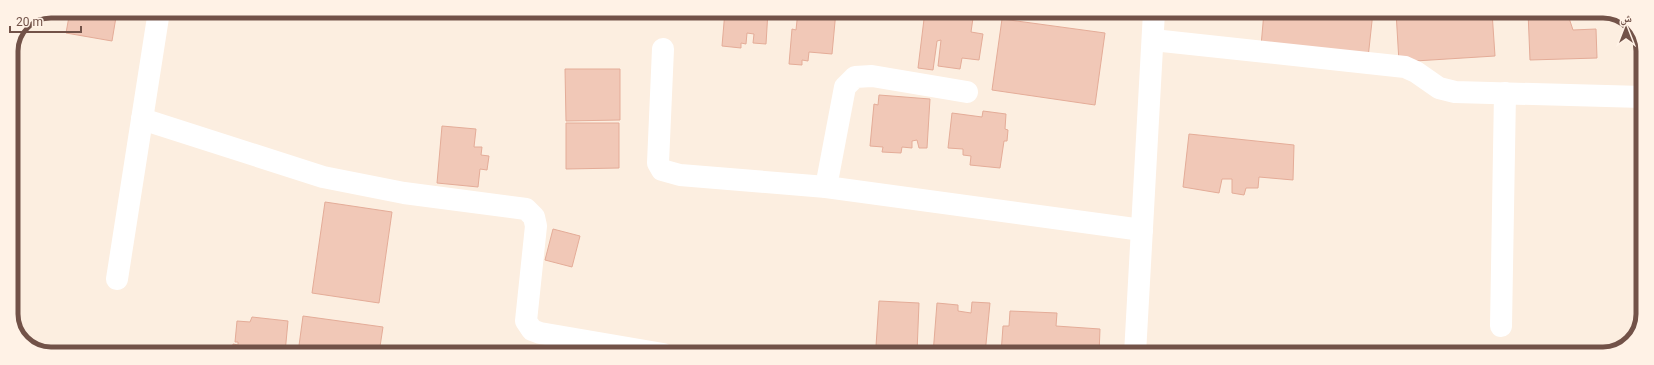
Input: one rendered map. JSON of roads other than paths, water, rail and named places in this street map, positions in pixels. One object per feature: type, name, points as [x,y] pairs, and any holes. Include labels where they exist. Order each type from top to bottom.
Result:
[{"type":"street","points":[[117,279],[158,18]]},
{"type":"street","points":[[1135,347],[1154,18]]},
{"type":"street","points":[[1153,40],[1405,67],[1416,72],[1439,88],[1455,92],[1636,97]]},
{"type":"street","points":[[664,49],[658,163],[662,170],[680,175],[826,187],[1142,230]]},
{"type":"street","points":[[826,187],[845,87],[855,77],[872,76],[968,92]]},
{"type":"street","points":[[1501,326],[1505,93]]},
{"type":"street","points":[[142,120],[323,177],[404,193],[526,209],[534,217],[536,226],[526,320],[528,325],[540,333],[622,347]]}]
